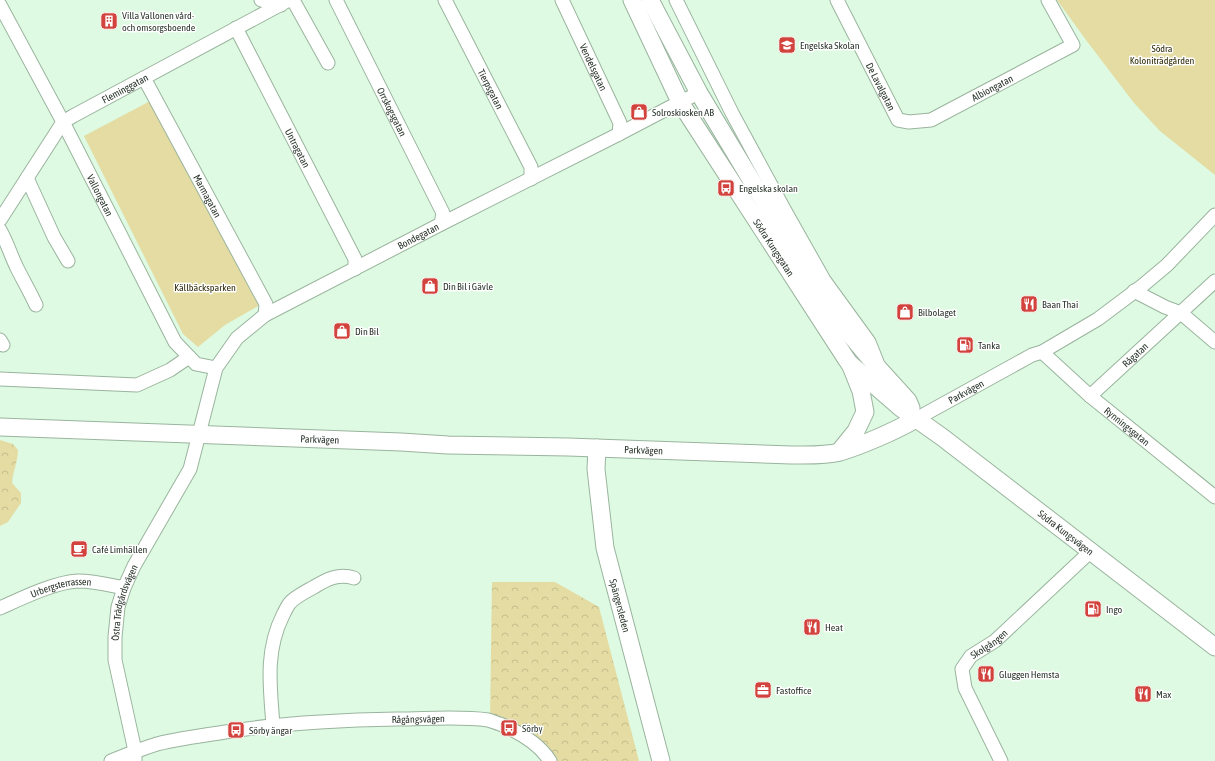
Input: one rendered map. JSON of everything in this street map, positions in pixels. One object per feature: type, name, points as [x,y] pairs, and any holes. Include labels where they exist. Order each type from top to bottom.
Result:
[{"type":"main road","name":"Södra Kungsgatan","points":[[632,0],[680,102],[845,357],[900,408],[916,419]]},
{"type":"main road","name":"Södra Kungsgatan","points":[[650,0],[699,94],[828,308],[908,401],[916,419]]},
{"type":"main road","points":[[839,452],[856,431],[865,412],[861,391],[850,363]]},
{"type":"main road","name":"Parkvägen","points":[[0,427],[448,445],[540,446],[791,455],[839,452],[867,442],[916,419]]},
{"type":"main road","name":"Södra Kungsvägen","points":[[916,419],[942,437],[1215,647]]},
{"type":"main road","name":"Spängersleden","points":[[597,448],[596,469],[605,548],[661,761]]},
{"type":"street","points":[[261,0],[288,1],[328,63]]},
{"type":"street","name":"Orrskogsgatan","points":[[336,0],[443,212],[441,224]]},
{"type":"street","name":"Tierpsgatan","points":[[445,0],[531,167],[531,179]]},
{"type":"street","name":"Vendelsgatan","points":[[562,0],[620,123],[619,134]]},
{"type":"street","name":"Södra Kungsgatan","points":[[676,0],[732,113],[784,209],[824,280],[869,342],[879,369]]},
{"type":"street","name":"De Lavalgatan","points":[[837,0],[898,120],[909,122]]},
{"type":"street","name":"Albiongatan","points":[[909,122],[931,120],[1073,46],[1048,0]]},
{"type":"street","name":"Fleminggatan","points":[[0,220],[63,122],[288,1]]},
{"type":"street","name":"Vallongatan","points":[[0,5],[63,122],[175,342],[196,364],[216,368]]},
{"type":"street","name":"Untragatan","points":[[236,28],[355,259],[355,269]]},
{"type":"street","name":"Marmagatan","points":[[144,78],[266,304],[265,316]]},
{"type":"street","name":"Bondegatan","points":[[199,435],[216,368],[237,338],[265,316],[441,224],[680,102],[699,94]]},
{"type":"street","points":[[27,178],[68,261]]},
{"type":"street","name":"Parkvägen","points":[[916,419],[1032,355],[1042,352],[1098,319],[1142,286],[1166,265],[1215,215]]},
{"type":"street","points":[[0,230],[36,305]]},
{"type":"street","name":"Rågatan","points":[[1090,396],[1215,281]]},
{"type":"street","points":[[1134,291],[1165,307],[1181,313],[1215,342]]},
{"type":"street","name":"Rynningsgatan","points":[[1042,352],[1090,396],[1215,497]]},
{"type":"street","points":[[0,379],[137,386],[170,370],[189,357]]},
{"type":"street","name":"Östra Trädgårdsvägen","points":[[135,756],[115,660],[115,637],[118,607],[124,588],[134,566],[190,469],[199,435]]},
{"type":"street","name":"Skolgången","points":[[1001,761],[965,688],[962,669],[971,656],[995,641],[1091,552]]},
{"type":"street","points":[[273,725],[270,691],[270,664],[272,648],[279,625],[289,603],[304,592],[327,579],[341,576],[354,578]]},
{"type":"street","name":"Urbergsterrassen","points":[[0,608],[64,583],[78,581],[93,582],[124,588]]},
{"type":"street","name":"Rågångsvägen","points":[[111,761],[135,756],[156,744],[179,739],[273,725],[366,720],[461,719],[490,720],[509,728],[538,746],[546,754],[550,761]]},
{"type":"green space","name":"Södra Koloniträdgården","points":[[1057,0],[1215,0],[1215,175],[1160,131],[1134,103]]},
{"type":"green space","name":"Källbäcksparken","points":[[152,100],[260,305],[225,325],[198,347],[183,334],[84,136]]},
{"type":"green space","points":[[0,440],[13,444],[18,450],[12,483],[21,493],[21,503],[8,522],[0,526]]},
{"type":"green space","points":[[492,582],[555,582],[599,607],[639,761],[550,761],[490,720]]},
{"type":"place","name":"Villa Vallonen vård- och omsorgsboende","points":[[109,21]]},
{"type":"place","name":"Engelska Skolan","points":[[787,45]]},
{"type":"place","name":"Solroskiosken AB","points":[[639,112]]},
{"type":"place","name":"Engelska skolan","points":[[726,188]]},
{"type":"place","name":"Din Bil i Gävle","points":[[430,286]]},
{"type":"place","name":"Baan Thai","points":[[1029,304]]},
{"type":"place","name":"Bilbolaget","points":[[905,312]]},
{"type":"place","name":"Din Bil","points":[[342,331]]},
{"type":"place","name":"Tanka","points":[[965,345]]},
{"type":"place","name":"Café Limhällen","points":[[79,549]]},
{"type":"place","name":"Ingo","points":[[1093,609]]},
{"type":"place","name":"Heat","points":[[812,627]]},
{"type":"place","name":"Gluggen Hemsta","points":[[986,674]]},
{"type":"place","name":"Fastoffice","points":[[763,690]]},
{"type":"place","name":"Max","points":[[1143,694]]},
{"type":"place","name":"Sörby","points":[[509,728]]},
{"type":"place","name":"Sörby ängar","points":[[236,730]]}]
